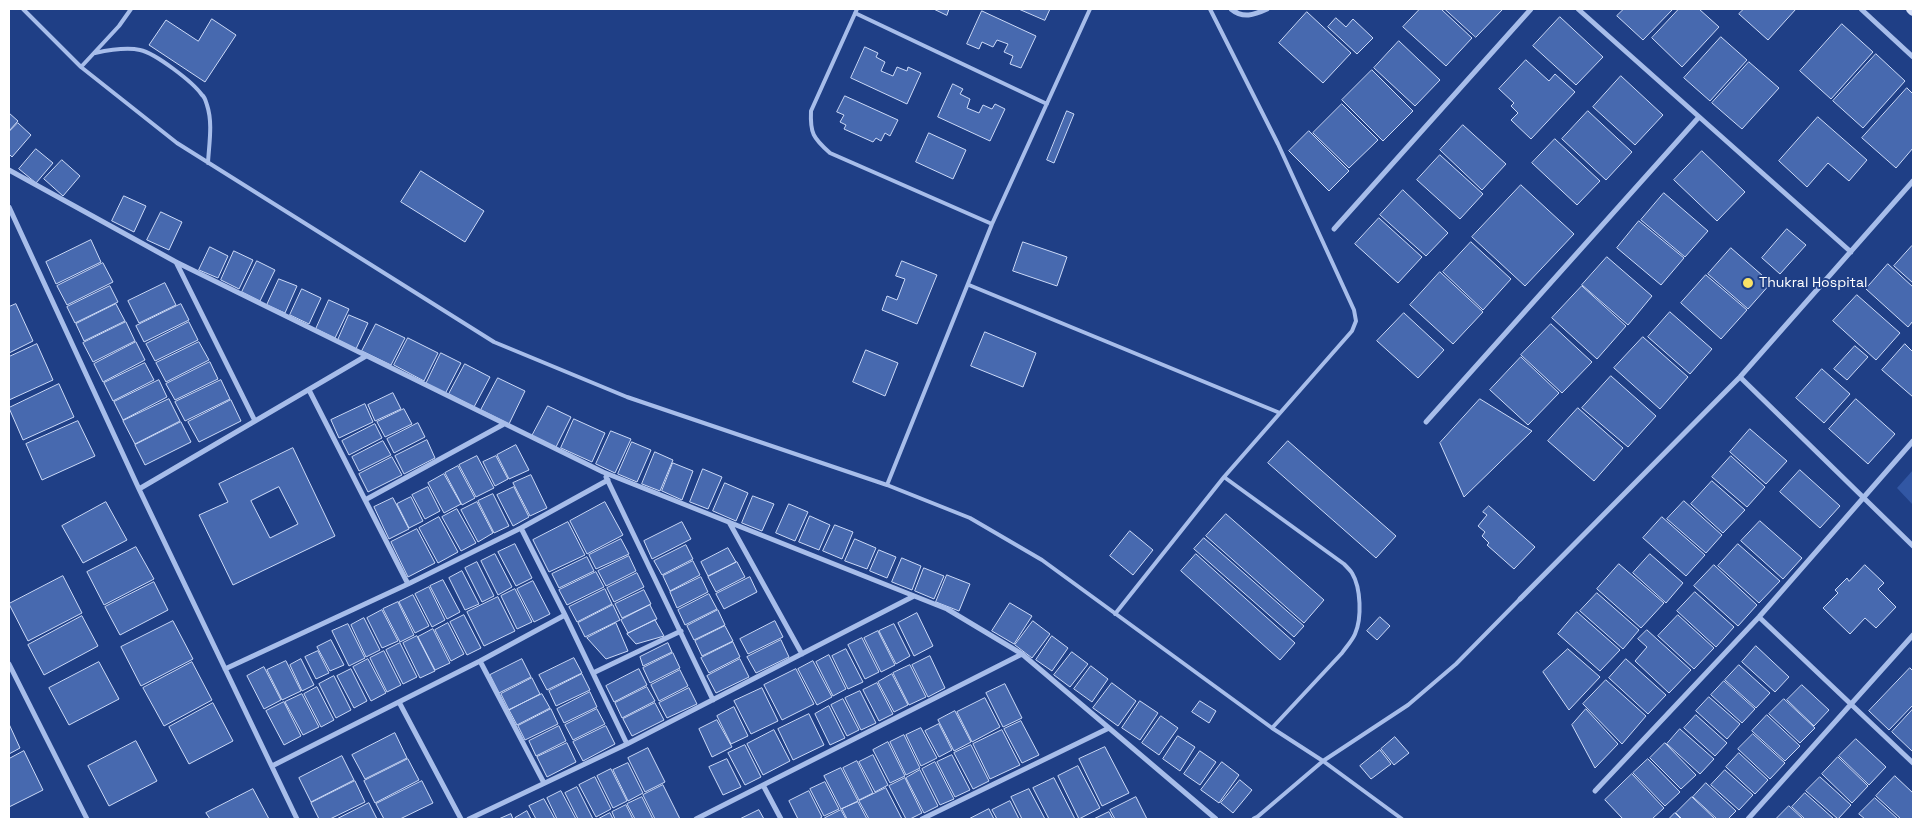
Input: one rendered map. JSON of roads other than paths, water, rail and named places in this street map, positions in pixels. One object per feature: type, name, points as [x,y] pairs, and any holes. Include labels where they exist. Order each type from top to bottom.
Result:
[{"type":"street","points":[[1231,9],[1244,16],[1255,15],[1268,9]]},
{"type":"street","points":[[1334,229],[1531,9]]},
{"type":"street","points":[[1578,9],[1851,252]]},
{"type":"street","points":[[1861,9],[1913,57]]},
{"type":"street","points":[[1426,422],[1699,117]]},
{"type":"street","points":[[9,170],[176,262],[603,472],[947,609],[1022,654],[1216,819]]},
{"type":"street","points":[[1520,600],[1740,377],[1913,181]]},
{"type":"street","points":[[9,207],[139,488],[297,819]]},
{"type":"street","points":[[176,262],[255,421]]},
{"type":"street","points":[[139,488],[366,356]]},
{"type":"street","points":[[1740,377],[1913,546]]},
{"type":"street","points":[[309,390],[408,584]]},
{"type":"street","points":[[364,500],[504,424]]},
{"type":"street","points":[[1595,791],[1759,617],[1913,441]]},
{"type":"street","points":[[603,472],[713,700]]},
{"type":"street","points":[[225,669],[408,584],[521,528],[608,480]]},
{"type":"street","points":[[729,522],[802,654]]},
{"type":"street","points":[[521,528],[566,615],[627,744]]},
{"type":"street","points":[[469,819],[627,744],[914,596]]},
{"type":"street","points":[[272,766],[480,661],[566,615]]},
{"type":"street","points":[[1759,617],[1913,763]]},
{"type":"street","points":[[593,673],[681,632]]},
{"type":"street","points":[[1748,819],[1913,635]]},
{"type":"street","points":[[696,819],[1022,654]]},
{"type":"street","points":[[480,661],[544,783]]},
{"type":"street","points":[[9,664],[87,819]]},
{"type":"street","points":[[399,702],[461,819]]},
{"type":"street","points":[[922,819],[1109,728]]},
{"type":"street","points":[[763,785],[781,819]]},
{"type":"lane","points":[[23,9],[81,67],[177,143],[494,342],[627,396],[888,485],[970,518],[1042,560],[1272,728],[1323,761],[1402,819]]},
{"type":"lane","points":[[81,67],[119,26],[131,9]]},
{"type":"lane","points":[[888,485],[970,284],[992,224],[1090,9]]},
{"type":"lane","points":[[1115,614],[1224,477],[1352,331],[1356,321],[1354,310],[1278,144],[1210,9]]},
{"type":"lane","points":[[992,224],[830,153],[818,142],[810,127],[811,110],[856,11],[1047,104]]},
{"type":"lane","points":[[95,53],[122,49],[143,51],[151,54],[174,70],[196,89],[203,96],[208,107],[210,130],[208,162]]},
{"type":"lane","points":[[970,284],[1280,413]]},
{"type":"lane","points":[[1224,477],[1344,564],[1352,572],[1357,590],[1359,614],[1350,642],[1342,654],[1272,728]]},
{"type":"lane","points":[[1255,819],[1323,761],[1408,705],[1456,664],[1520,600]]},
{"type":"place","name":"Thukral Hospital","points":[[1748,283]]}]
